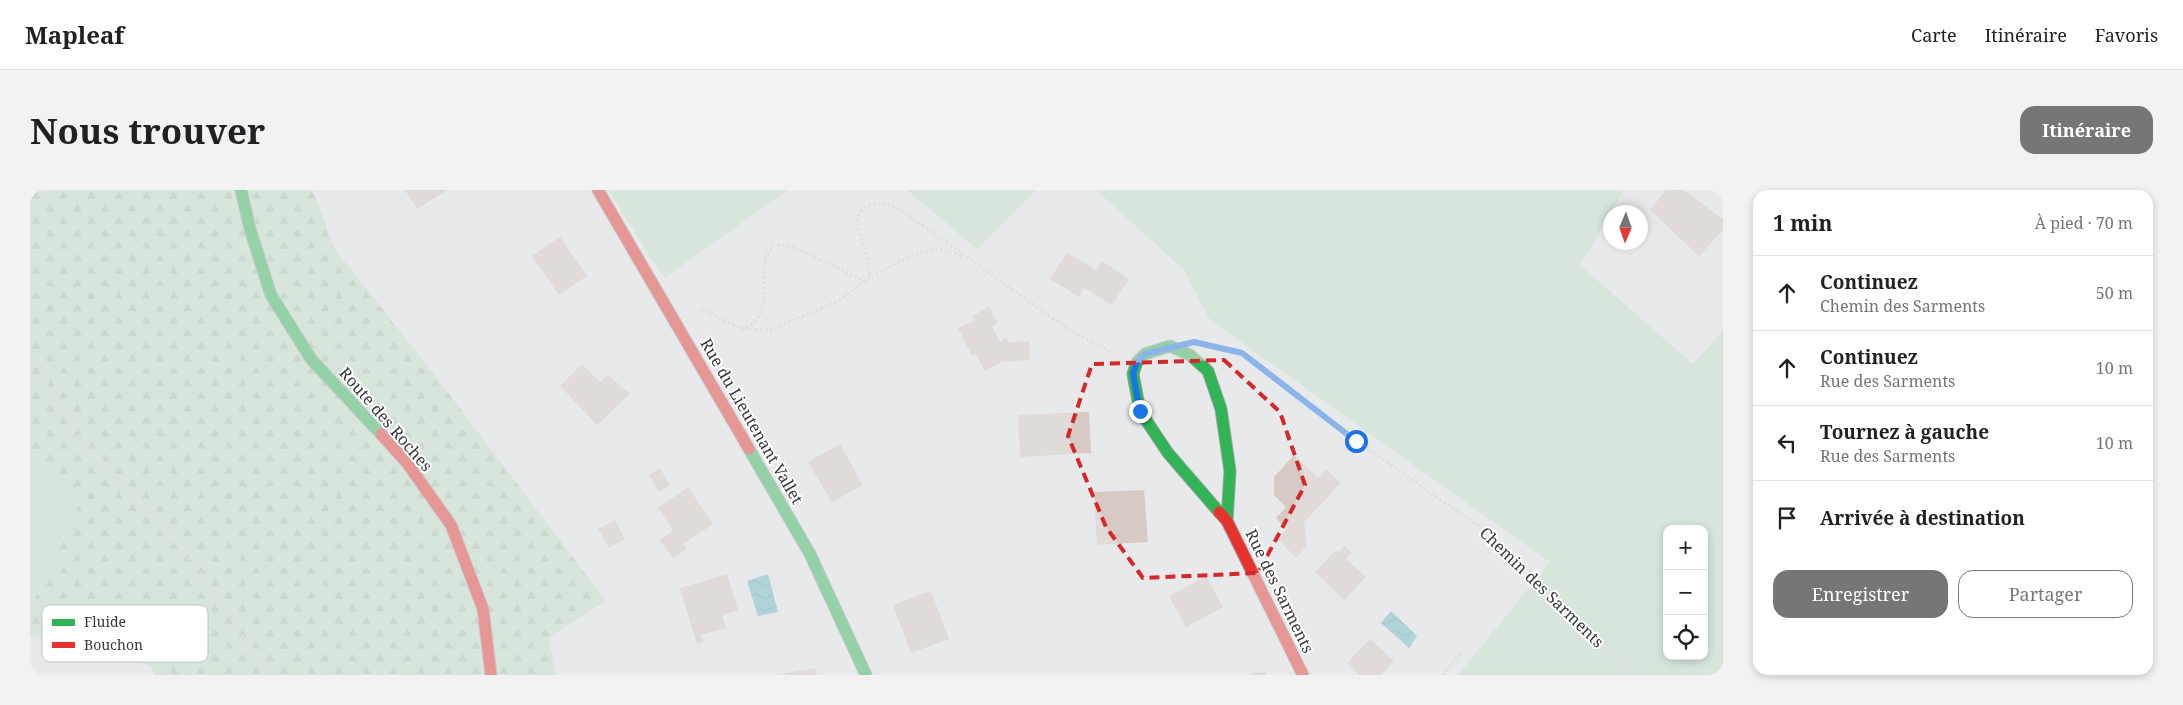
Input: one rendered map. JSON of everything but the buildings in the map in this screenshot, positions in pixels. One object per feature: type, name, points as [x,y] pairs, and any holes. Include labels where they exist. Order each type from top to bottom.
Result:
[{"type":"street","name":"Route des Roches","points":[[241,190],[250,230],[271,295],[311,358],[408,463],[451,525],[483,609],[490,675]]},
{"type":"street","name":"Rue du Lieutenant Vallet","points":[[598,190],[810,554],[866,675]]},
{"type":"street","name":"Rue des Sarments","points":[[1227,521],[1230,471],[1221,409],[1208,371],[1190,355],[1170,346],[1145,354],[1137,362],[1133,374],[1140,411],[1168,453],[1227,521],[1303,675]]},
{"type":"path","points":[[866,281],[870,276],[867,255],[857,224],[858,217],[866,206],[888,204],[908,215],[1066,328],[1110,352],[1145,354]]},
{"type":"path","points":[[742,329],[752,325],[758,319],[765,301],[764,261],[773,245],[790,245],[866,281]]},
{"type":"path","points":[[700,308],[742,329],[771,330],[838,301],[896,263],[920,253],[940,249],[967,257]]},
{"type":"path","name":"Chemin des Sarments","points":[[1223,348],[1242,353],[1356,441],[1493,536],[1632,675]]},
{"type":"path","points":[[30,352],[74,430],[160,522],[212,588],[268,675]]},
{"type":"path","points":[[1444,675],[1461,652]]},
{"type":"highlighted area","points":[[1224,360],[1280,412],[1305,485],[1258,573],[1143,578],[1106,527],[1068,436],[1092,364]]},
{"type":"green space","points":[[30,190],[313,190],[334,248],[433,373],[606,601],[549,637],[555,675],[155,675],[151,666],[135,662],[208,662],[208,605],[42,605],[42,638],[30,635],[30,609],[82,497],[30,452]]},
{"type":"green space","points":[[608,190],[788,190],[664,278]]},
{"type":"green space","points":[[907,190],[1036,190],[977,249]]},
{"type":"green space","points":[[1096,190],[1624,190],[1615,205],[1603,205],[1603,226],[1580,265],[1693,364],[1723,331],[1723,675],[1458,675],[1550,562],[1210,320],[1184,270]]},
{"type":"green space","points":[[30,452],[82,496],[30,609]]},
{"type":"water","points":[[768,574],[778,612],[758,616],[747,581]]},
{"type":"water","points":[[1391,611],[1417,636],[1409,648],[1381,623]]},
{"type":"traffic: fast","points":[[241,190],[250,229],[271,295],[311,359],[381,434]]},
{"type":"traffic: fast","points":[[1219,512],[1168,453],[1140,411],[1133,374],[1137,362],[1145,354],[1170,346],[1190,355],[1208,371],[1221,409],[1230,471],[1227,521]]},
{"type":"traffic: fast","points":[[749,449],[810,554],[866,675]]},
{"type":"traffic: jam","points":[[598,190],[749,449]]},
{"type":"traffic: jam","points":[[381,434],[407,463],[451,525],[483,609],[491,675]]},
{"type":"traffic: jam","points":[[1219,512],[1227,521],[1303,675]]},
{"type":"route","points":[[1140,411],[1135,394],[1133,374],[1137,362],[1145,354],[1170,346],[1194,342],[1242,353],[1356,441]]}]
